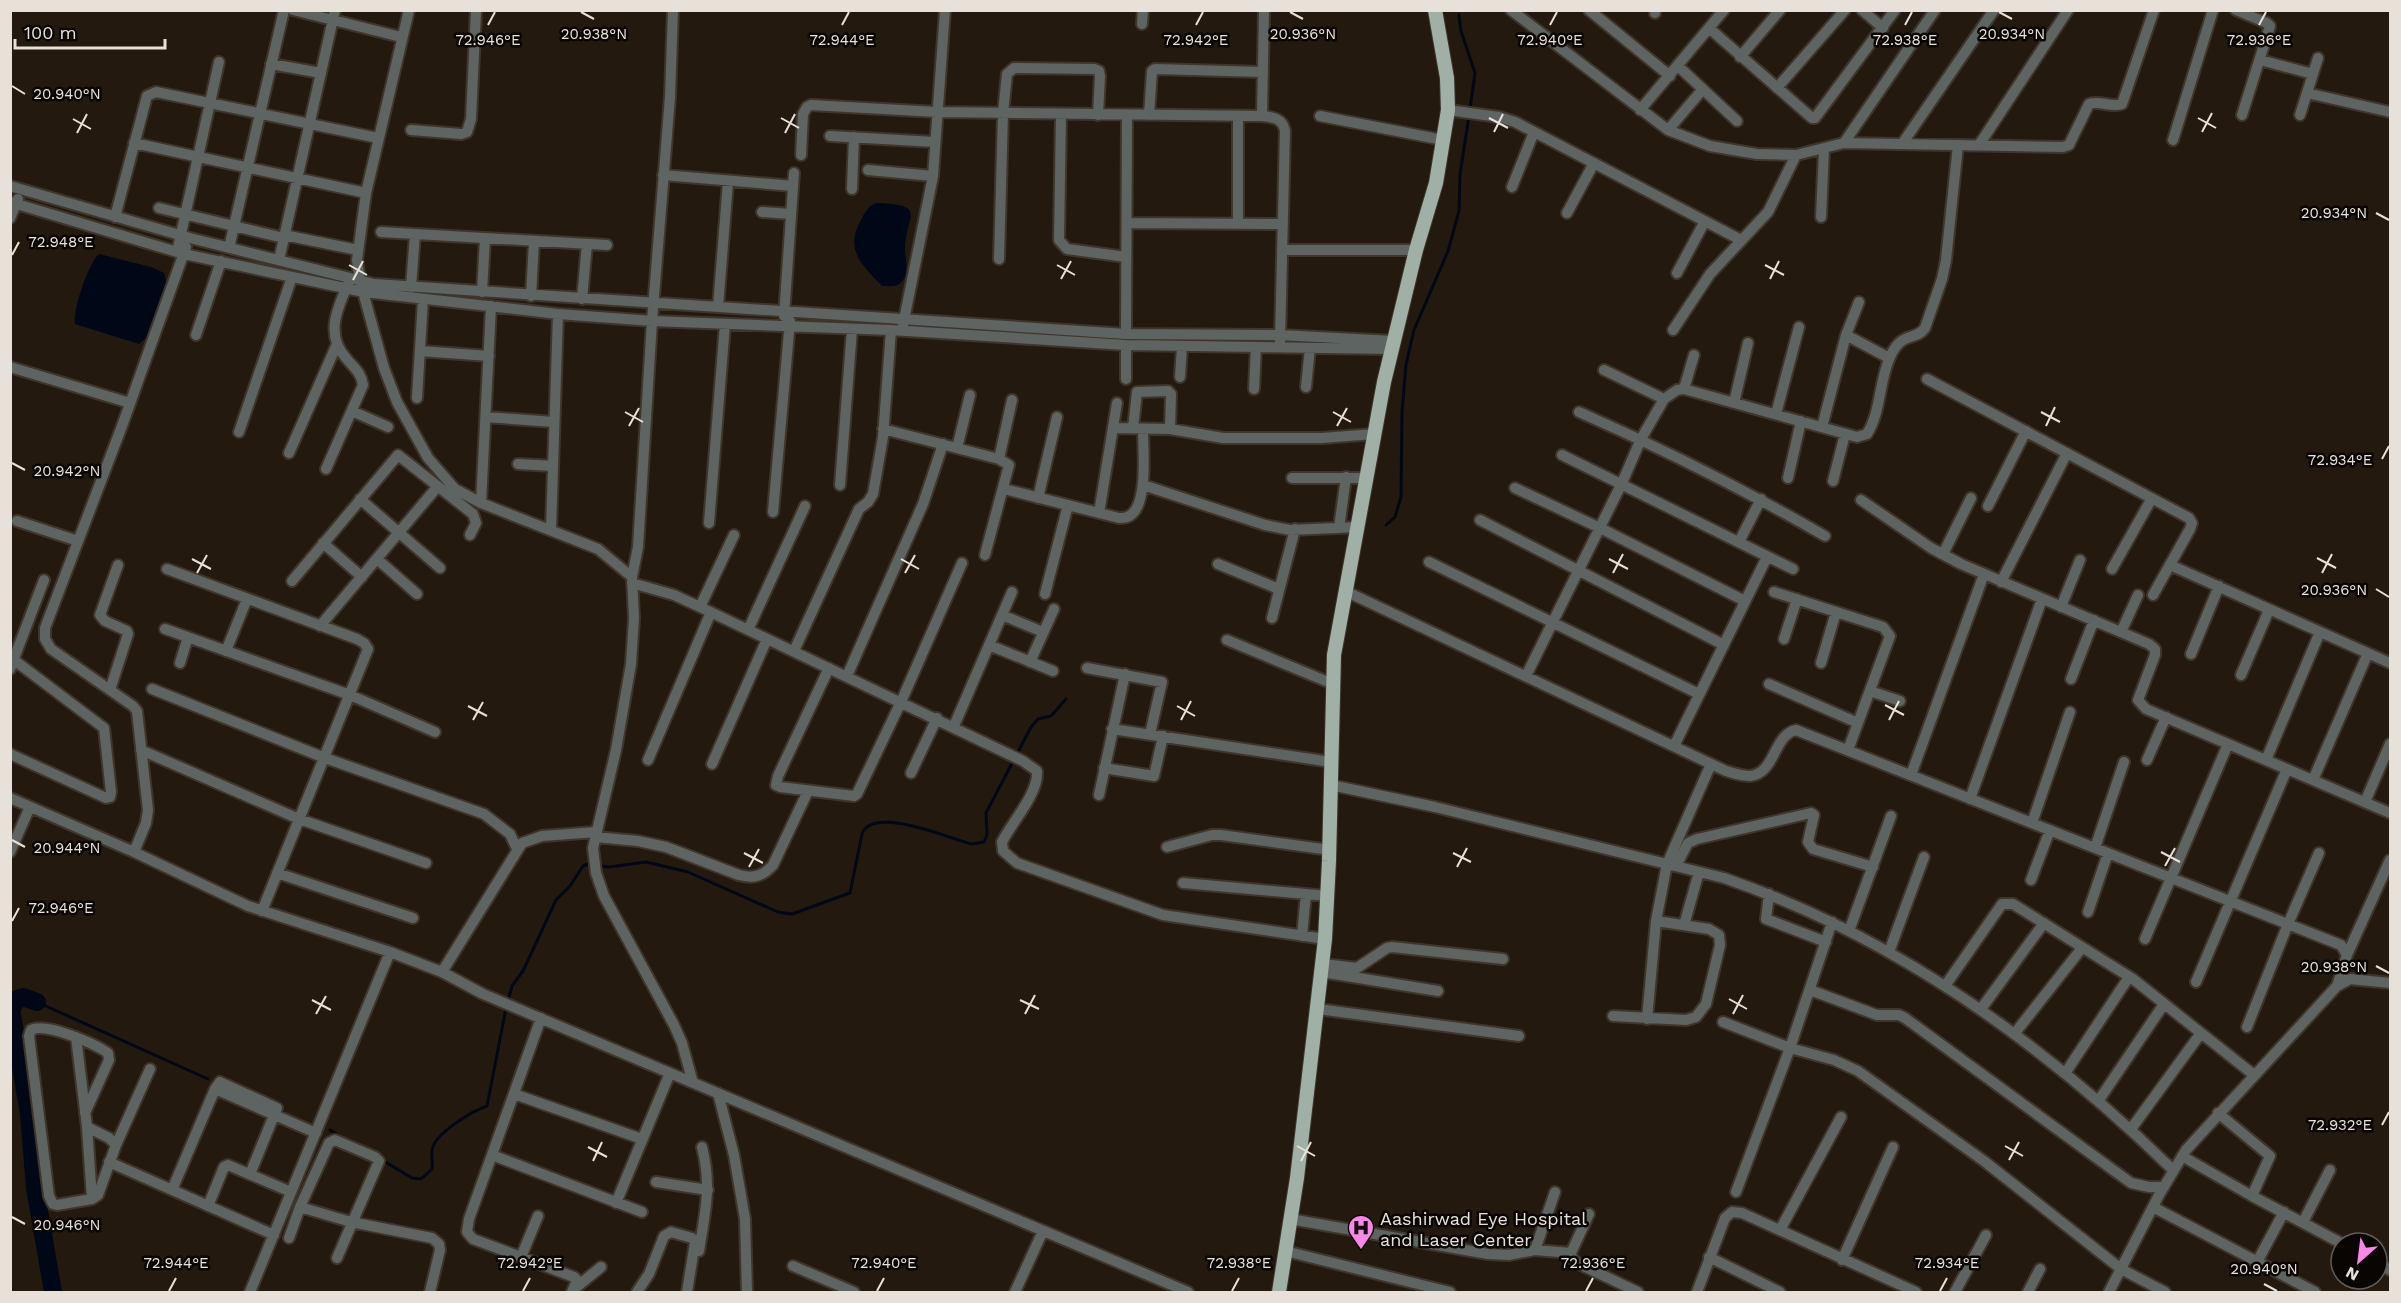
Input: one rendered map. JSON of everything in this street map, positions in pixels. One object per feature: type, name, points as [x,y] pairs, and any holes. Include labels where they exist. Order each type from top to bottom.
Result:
[{"type":"main road","points":[[1279,1293],[1318,1009],[1325,939],[1330,850],[1334,655],[1374,435],[1416,250],[1436,183],[1448,110],[1447,78],[1435,10]]},
{"type":"street","points":[[229,248],[284,10]]},
{"type":"street","points":[[293,10],[333,16],[401,37]]},
{"type":"street","points":[[326,469],[360,392],[362,377],[337,344],[334,330],[335,315],[352,282],[366,194],[409,10]]},
{"type":"street","points":[[411,130],[461,134],[466,132],[471,119],[476,10]]},
{"type":"street","points":[[673,10],[670,97],[653,304],[638,547],[632,580],[634,618],[631,664],[616,750],[595,839],[596,873],[604,896],[679,1036],[693,1083]]},
{"type":"street","points":[[794,651],[859,509],[868,502],[873,494],[899,327],[933,176],[945,10]]},
{"type":"street","points":[[1142,24],[1143,10]]},
{"type":"street","points":[[1262,116],[1264,10]]},
{"type":"street","points":[[1511,10],[1668,130],[1710,146],[1757,154],[1796,155],[1844,143],[2063,147],[2069,145],[2090,104],[2094,102],[2122,105],[2154,10]]},
{"type":"street","points":[[1588,10],[1670,76]]},
{"type":"street","points":[[1640,110],[1724,10]]},
{"type":"street","points":[[1740,57],[1780,10]]},
{"type":"street","points":[[1777,88],[1845,10]]},
{"type":"street","points":[[1862,10],[1883,28]]},
{"type":"street","points":[[1709,28],[1740,57],[1812,118],[1815,118],[1896,10]]},
{"type":"street","points":[[1844,143],[1935,10]]},
{"type":"street","points":[[1902,144],[1994,10]]},
{"type":"street","points":[[1979,145],[2068,10]]},
{"type":"street","points":[[2173,140],[2213,10]]},
{"type":"street","points":[[2236,10],[2270,26],[2242,115]]},
{"type":"street","points":[[279,260],[333,16]]},
{"type":"street","points":[[2300,115],[2318,58]]},
{"type":"street","points":[[2260,60],[2313,74]]},
{"type":"street","points":[[135,852],[146,823],[148,810],[136,711],[51,648],[45,639],[45,628],[130,403],[185,237],[185,215],[219,62]]},
{"type":"street","points":[[271,64],[321,73]]},
{"type":"street","points":[[1678,66],[1737,121]]},
{"type":"street","points":[[999,259],[1003,113],[1007,74],[1014,68],[1094,69],[1099,71],[1098,115]]},
{"type":"street","points":[[1149,115],[1152,71],[1155,69],[1263,72]]},
{"type":"street","points":[[1668,130],[1703,89]]},
{"type":"street","points":[[115,217],[147,96],[150,93],[378,138]]},
{"type":"street","points":[[2307,93],[2391,112]]},
{"type":"street","points":[[801,155],[803,114],[811,105],[937,112],[1262,116],[1278,119],[1284,124],[1280,347]]},
{"type":"street","points":[[1448,110],[1476,113],[1515,122],[1741,240]]},
{"type":"street","points":[[1061,114],[1059,240],[1067,249],[1126,257]]},
{"type":"street","points":[[1126,379],[1127,115]]},
{"type":"street","points":[[1238,116],[1238,224]]},
{"type":"street","points":[[1320,116],[1443,140]]},
{"type":"street","points":[[1512,187],[1533,132]]},
{"type":"street","points":[[830,136],[935,142]]},
{"type":"street","points":[[852,189],[854,137]]},
{"type":"street","points":[[134,143],[366,194]]},
{"type":"street","points":[[1526,676],[1622,483],[1641,439],[1664,399],[1677,390],[1684,389],[1845,434],[1863,437],[1870,430],[1889,358],[1902,339],[1921,333],[1925,328],[1942,279],[1958,145]]},
{"type":"street","points":[[1821,218],[1824,149]]},
{"type":"street","points":[[1673,330],[1710,274],[1773,203],[1796,155]]},
{"type":"street","points":[[1567,213],[1594,163]]},
{"type":"street","points":[[868,170],[933,176]]},
{"type":"street","points":[[773,512],[794,173]]},
{"type":"street","points":[[663,175],[793,186]]},
{"type":"street","points":[[718,307],[728,182]]},
{"type":"street","points":[[10,218],[16,188],[185,237],[279,260],[352,282],[364,292],[558,314],[652,321],[852,329],[899,327]]},
{"type":"street","points":[[13,203],[180,253],[292,277],[531,296],[787,311],[899,327],[1126,339],[1182,346],[1310,348],[1393,345]]},
{"type":"street","points":[[159,208],[284,237],[358,250]]},
{"type":"street","points":[[762,212],[791,214]]},
{"type":"street","points":[[1677,273],[1705,221]]},
{"type":"street","points":[[1126,224],[1283,224]]},
{"type":"street","points":[[381,232],[607,245]]},
{"type":"street","points":[[411,287],[415,234]]},
{"type":"street","points":[[482,292],[485,238]]},
{"type":"street","points":[[531,296],[534,241]]},
{"type":"street","points":[[582,299],[587,244]]},
{"type":"street","points":[[1282,250],[1416,250]]},
{"type":"street","points":[[196,335],[221,261]]},
{"type":"street","points":[[239,432],[292,277]]},
{"type":"street","points":[[364,292],[384,368],[397,402],[428,458],[455,489],[481,503],[598,549],[632,580],[674,595],[711,612],[1023,760],[1037,771],[1038,779],[1002,842],[1003,851],[1017,863],[1163,915],[1325,939]]},
{"type":"street","points":[[417,398],[423,299]]},
{"type":"street","points":[[1822,427],[1845,335],[1859,302]]},
{"type":"street","points":[[481,503],[491,306]]},
{"type":"street","points":[[551,529],[558,314]]},
{"type":"street","points":[[709,523],[724,324]]},
{"type":"street","points":[[1776,414],[1799,327]]},
{"type":"street","points":[[840,485],[852,329]]},
{"type":"street","points":[[1126,339],[1280,335],[1393,345]]},
{"type":"street","points":[[1845,335],[1889,358]]},
{"type":"street","points":[[1734,403],[1749,343]]},
{"type":"street","points":[[289,453],[337,344]]},
{"type":"street","points":[[1180,378],[1182,346]]},
{"type":"street","points":[[1254,389],[1256,347]]},
{"type":"street","points":[[1306,387],[1310,348]]},
{"type":"street","points":[[420,351],[489,356]]},
{"type":"street","points":[[1684,389],[1694,354]]},
{"type":"street","points":[[10,367],[130,403]]},
{"type":"street","points":[[1604,370],[1664,399]]},
{"type":"street","points":[[1927,379],[2184,514],[2192,523],[2153,595]]},
{"type":"street","points":[[1004,489],[1119,518],[1127,518],[1133,514],[1138,505],[1143,484],[1137,392],[1168,391],[1171,394],[1170,429]]},
{"type":"street","points":[[957,448],[970,395]]},
{"type":"street","points":[[999,459],[1012,400]]},
{"type":"street","points":[[1099,513],[1117,403]]},
{"type":"street","points":[[352,411],[388,426]]},
{"type":"street","points":[[1579,412],[1641,439],[1761,499],[1825,536]]},
{"type":"street","points":[[486,417],[554,422]]},
{"type":"street","points":[[1038,498],[1057,417]]},
{"type":"street","points":[[1788,478],[1801,422]]},
{"type":"street","points":[[1113,428],[1170,429],[1223,438],[1322,438],[1374,435]]},
{"type":"street","points":[[883,429],[999,459],[1009,465],[986,555]]},
{"type":"street","points":[[1988,506],[2026,431]]},
{"type":"street","points":[[1833,481],[1845,434]]},
{"type":"street","points":[[847,676],[923,504],[943,444]]},
{"type":"street","points":[[2001,582],[2067,453]]},
{"type":"street","points":[[292,581],[398,455],[473,514],[476,523],[470,535]]},
{"type":"street","points":[[1562,455],[1793,569]]},
{"type":"street","points":[[518,464],[553,466]]},
{"type":"street","points":[[1339,528],[1346,477]]},
{"type":"street","points":[[1292,478],[1366,478]]},
{"type":"street","points":[[1143,484],[1265,525],[1295,529],[1358,527]]},
{"type":"street","points":[[320,626],[438,486]]},
{"type":"street","points":[[1515,488],[1745,601]]},
{"type":"street","points":[[1943,554],[1971,498]]},
{"type":"street","points":[[2112,569],[2152,498]]},
{"type":"street","points":[[360,499],[440,568]]},
{"type":"street","points":[[1739,542],[1761,499]]},
{"type":"street","points":[[1861,500],[1943,554],[2001,582],[2150,644],[2155,649],[2155,655],[2138,700],[2146,709],[2391,813]]},
{"type":"street","points":[[1045,594],[1068,505]]},
{"type":"street","points":[[748,630],[805,506]]},
{"type":"street","points":[[1480,520],[1724,645]]},
{"type":"street","points":[[17,521],[78,541]]},
{"type":"street","points":[[1272,618],[1295,529]]},
{"type":"street","points":[[700,607],[734,535]]},
{"type":"street","points":[[324,543],[362,577]]},
{"type":"street","points":[[1674,746],[1767,556]]},
{"type":"street","points":[[377,559],[417,594]]},
{"type":"street","points":[[2061,607],[2080,560]]},
{"type":"street","points":[[1429,562],[1699,694]]},
{"type":"street","points":[[829,668],[776,782],[780,787],[848,795],[857,794],[901,702],[962,563]]},
{"type":"street","points":[[1218,564],[1280,590]]},
{"type":"street","points":[[110,690],[128,634],[127,631],[105,621],[100,615],[118,565]]},
{"type":"street","points":[[2170,565],[2391,663]]},
{"type":"street","points":[[166,568],[357,639],[368,649],[262,911]]},
{"type":"street","points":[[1911,775],[1984,574]]},
{"type":"street","points":[[10,754],[106,798],[110,797],[104,728],[12,665],[44,580]]},
{"type":"street","points":[[2191,654],[2219,586]]},
{"type":"street","points":[[1345,591],[1726,771],[1750,776],[1761,772],[1769,764],[1783,738],[1788,732],[1796,730],[2341,945],[2347,956]]},
{"type":"street","points":[[954,726],[1012,592]]},
{"type":"street","points":[[1774,592],[1883,627],[1890,636],[1848,750]]},
{"type":"street","points":[[2121,632],[2138,595]]},
{"type":"street","points":[[226,651],[247,599]]},
{"type":"street","points":[[1784,639],[1797,599]]},
{"type":"street","points":[[1970,799],[2042,599]]},
{"type":"street","points":[[1030,662],[1054,609]]},
{"type":"street","points":[[2241,675],[2269,610]]},
{"type":"street","points":[[648,760],[711,612]]},
{"type":"street","points":[[1821,663],[1836,612]]},
{"type":"street","points":[[1002,615],[1043,632]]},
{"type":"street","points":[[2071,679],[2094,620]]},
{"type":"street","points":[[165,629],[350,695],[435,732]]},
{"type":"street","points":[[2266,760],[2320,632]]},
{"type":"street","points":[[180,663],[188,637]]},
{"type":"street","points":[[712,764],[767,639]]},
{"type":"street","points":[[1227,640],[1333,684]]},
{"type":"street","points":[[989,645],[1053,671]]},
{"type":"street","points":[[2313,780],[2368,653]]},
{"type":"street","points":[[1087,668],[1162,682],[1150,734]]},
{"type":"street","points":[[1099,795],[1125,674]]},
{"type":"street","points":[[1769,684],[1858,723]]},
{"type":"street","points":[[152,689],[325,758],[484,814],[510,834],[517,849]]},
{"type":"street","points":[[1870,691],[1900,701]]},
{"type":"street","points":[[2032,823],[2070,712]]},
{"type":"street","points":[[2147,760],[2166,717]]},
{"type":"street","points":[[911,773],[937,718]]},
{"type":"street","points":[[1112,729],[1331,762]]},
{"type":"street","points":[[1104,768],[1154,776],[1163,736]]},
{"type":"street","points":[[2145,939],[2228,744]]},
{"type":"street","points":[[2365,802],[2391,744]]},
{"type":"street","points":[[141,750],[299,819],[426,863]]},
{"type":"street","points":[[2095,848],[2124,762]]},
{"type":"street","points":[[1647,1019],[1656,921],[1671,865],[1711,764]]},
{"type":"street","points":[[2196,982],[2287,769]]},
{"type":"street","points":[[1331,785],[1435,807],[1699,872],[1768,894],[1832,922],[1946,986],[2015,1033],[2099,1100],[2173,1170]]},
{"type":"street","points":[[442,972],[517,849],[529,840],[542,836],[638,841],[666,847],[748,878],[765,874],[773,865],[808,790]]},
{"type":"street","points":[[10,798],[135,852],[262,911],[390,952],[442,972],[483,994],[1188,1293]]},
{"type":"street","points":[[10,852],[30,807]]},
{"type":"street","points":[[1671,865],[1688,843],[1697,838],[1810,813],[1815,815],[1808,842],[1813,849],[1873,867]]},
{"type":"street","points":[[1849,931],[1891,816]]},
{"type":"street","points":[[2031,880],[2050,830]]},
{"type":"street","points":[[1167,847],[1212,835],[1221,835],[1330,850]]},
{"type":"street","points":[[2088,912],[2108,853]]},
{"type":"street","points":[[2247,1027],[2319,854]]},
{"type":"street","points":[[1889,952],[1924,857]]},
{"type":"street","points":[[2337,986],[2347,956],[2391,860]]},
{"type":"street","points":[[1684,925],[1699,872]]},
{"type":"street","points":[[277,873],[413,918]]},
{"type":"street","points":[[1182,883],[1328,896]]},
{"type":"street","points":[[1302,936],[1306,894]]},
{"type":"street","points":[[1768,894],[1766,919],[1826,942]]},
{"type":"street","points":[[1946,986],[2002,904],[2013,904],[2129,977],[2254,1075]]},
{"type":"street","points":[[1613,1016],[1686,1020],[1696,1017],[1706,1004],[1721,938],[1714,930],[1656,921]]},
{"type":"street","points":[[1736,1192],[1790,1048],[1832,922]]},
{"type":"street","points":[[1981,1009],[2044,923]]},
{"type":"street","points":[[1322,968],[1358,968],[1392,946],[1503,959]]},
{"type":"street","points":[[2015,1033],[2082,948]]},
{"type":"street","points":[[250,1293],[390,952]]},
{"type":"street","points":[[1322,968],[1438,991]]},
{"type":"street","points":[[2066,1072],[2129,977]]},
{"type":"street","points":[[2109,1293],[2173,1170],[2218,1113],[2337,986],[2350,979],[2391,983]]},
{"type":"street","points":[[1810,990],[1877,1015],[1899,1015],[1905,1018],[2131,1184],[2164,1187]]},
{"type":"street","points":[[2099,1100],[2164,1004]]},
{"type":"street","points":[[1318,1009],[1519,1036]]},
{"type":"street","points":[[541,1018],[469,1219],[467,1232],[473,1239],[574,1277],[577,1280],[572,1292]]},
{"type":"street","points":[[1723,1022],[1790,1048],[1834,1060],[1858,1071],[1984,1161],[2121,1269],[2165,1293]]},
{"type":"street","points":[[85,1113],[110,1057],[106,1051],[76,1037],[42,1028],[32,1030],[29,1036],[50,1201],[57,1205],[92,1199],[98,1195],[116,1145],[150,1069]]},
{"type":"street","points":[[2131,1129],[2200,1032]]},
{"type":"street","points":[[76,1037],[87,1127],[92,1199]]},
{"type":"street","points":[[616,1203],[669,1073]]},
{"type":"street","points":[[172,1190],[215,1089],[316,1133]]},
{"type":"street","points":[[718,1093],[735,1155],[745,1219],[747,1293]]},
{"type":"street","points":[[514,1094],[642,1140]]},
{"type":"street","points":[[2218,1113],[2270,1156],[2252,1196]]},
{"type":"street","points":[[250,1174],[275,1116]]},
{"type":"street","points":[[1780,1230],[1840,1117]]},
{"type":"street","points":[[87,1127],[109,1138],[116,1145]]},
{"type":"street","points":[[289,1238],[300,1207],[332,1141],[378,1159],[338,1258]]},
{"type":"street","points":[[1842,1260],[1893,1147]]},
{"type":"street","points":[[693,1293],[708,1190],[707,1167],[702,1148]]},
{"type":"street","points":[[492,1155],[642,1212]]},
{"type":"street","points":[[2182,1156],[2329,1236]]},
{"type":"street","points":[[109,1162],[274,1235]]},
{"type":"street","points":[[208,1206],[224,1167],[228,1165],[293,1187],[309,1188]]},
{"type":"street","points":[[2303,1222],[2330,1170]]},
{"type":"street","points":[[656,1182],[708,1190]]},
{"type":"street","points":[[1535,1250],[1555,1192]]},
{"type":"street","points":[[300,1207],[351,1222],[432,1239],[439,1244],[440,1250],[430,1293]]},
{"type":"street","points":[[2153,1207],[2315,1293]]},
{"type":"street","points":[[1697,1293],[1725,1218],[1732,1212],[1742,1213],[1780,1230],[1842,1260],[1890,1288],[1916,1293]]},
{"type":"street","points":[[2257,1262],[2284,1212]]},
{"type":"street","points":[[1589,1214],[1571,1252],[1572,1258],[1577,1263],[1638,1293]]},
{"type":"street","points":[[521,1257],[538,1216]]},
{"type":"street","points":[[1290,1219],[1488,1254],[1509,1255],[1535,1250],[1571,1252]]},
{"type":"street","points":[[1015,1293],[1043,1231]]},
{"type":"street","points":[[638,1293],[649,1274],[664,1236],[671,1232],[692,1238],[695,1242],[687,1293]]},
{"type":"street","points":[[1955,1293],[1986,1235]]},
{"type":"street","points":[[1286,1251],[1450,1293]]},
{"type":"street","points":[[1709,1257],[1780,1293]]},
{"type":"street","points":[[793,1266],[854,1293]]},
{"type":"street","points":[[572,1292],[601,1267]]},
{"type":"street","points":[[2028,1293],[2040,1269]]},
{"type":"water","points":[[876,203],[903,206],[909,209],[911,214],[905,248],[906,273],[901,283],[896,285],[882,286],[862,264],[855,249],[854,240],[861,220],[865,212]]},
{"type":"water","points":[[99,254],[151,267],[164,273],[166,282],[146,338],[139,344],[75,324],[76,309],[82,287]]},
{"type":"waterway","points":[[1459,15],[1461,31],[1475,73],[1470,109]]},
{"type":"waterway","points":[[1386,525],[1395,517],[1401,497],[1402,412],[1406,365],[1414,330],[1448,251],[1459,211],[1460,174],[1469,116]]},
{"type":"waterway","points":[[508,1001],[512,986],[523,971],[556,900],[570,886],[583,866],[588,864],[609,867],[646,862],[688,872],[778,912],[792,914],[850,893],[862,834],[869,826],[880,822],[895,823],[971,844],[984,842],[987,835],[986,813],[1031,727],[1038,719],[1051,716],[1066,699]]},
{"type":"waterway","points":[[37,1002],[23,997],[17,999],[12,1008],[12,1015],[29,1114],[35,1188],[53,1292]]},
{"type":"waterway","points":[[37,1002],[208,1079]]},
{"type":"waterway","points":[[382,1160],[412,1178],[421,1179],[432,1169],[432,1150],[439,1137],[464,1118],[487,1106],[506,1008]]},
{"type":"waterway","points":[[330,1130],[347,1140]]},
{"type":"place","name":"Aashirwad Eye Hospital and Laser Center","points":[[1361,1251]]}]
